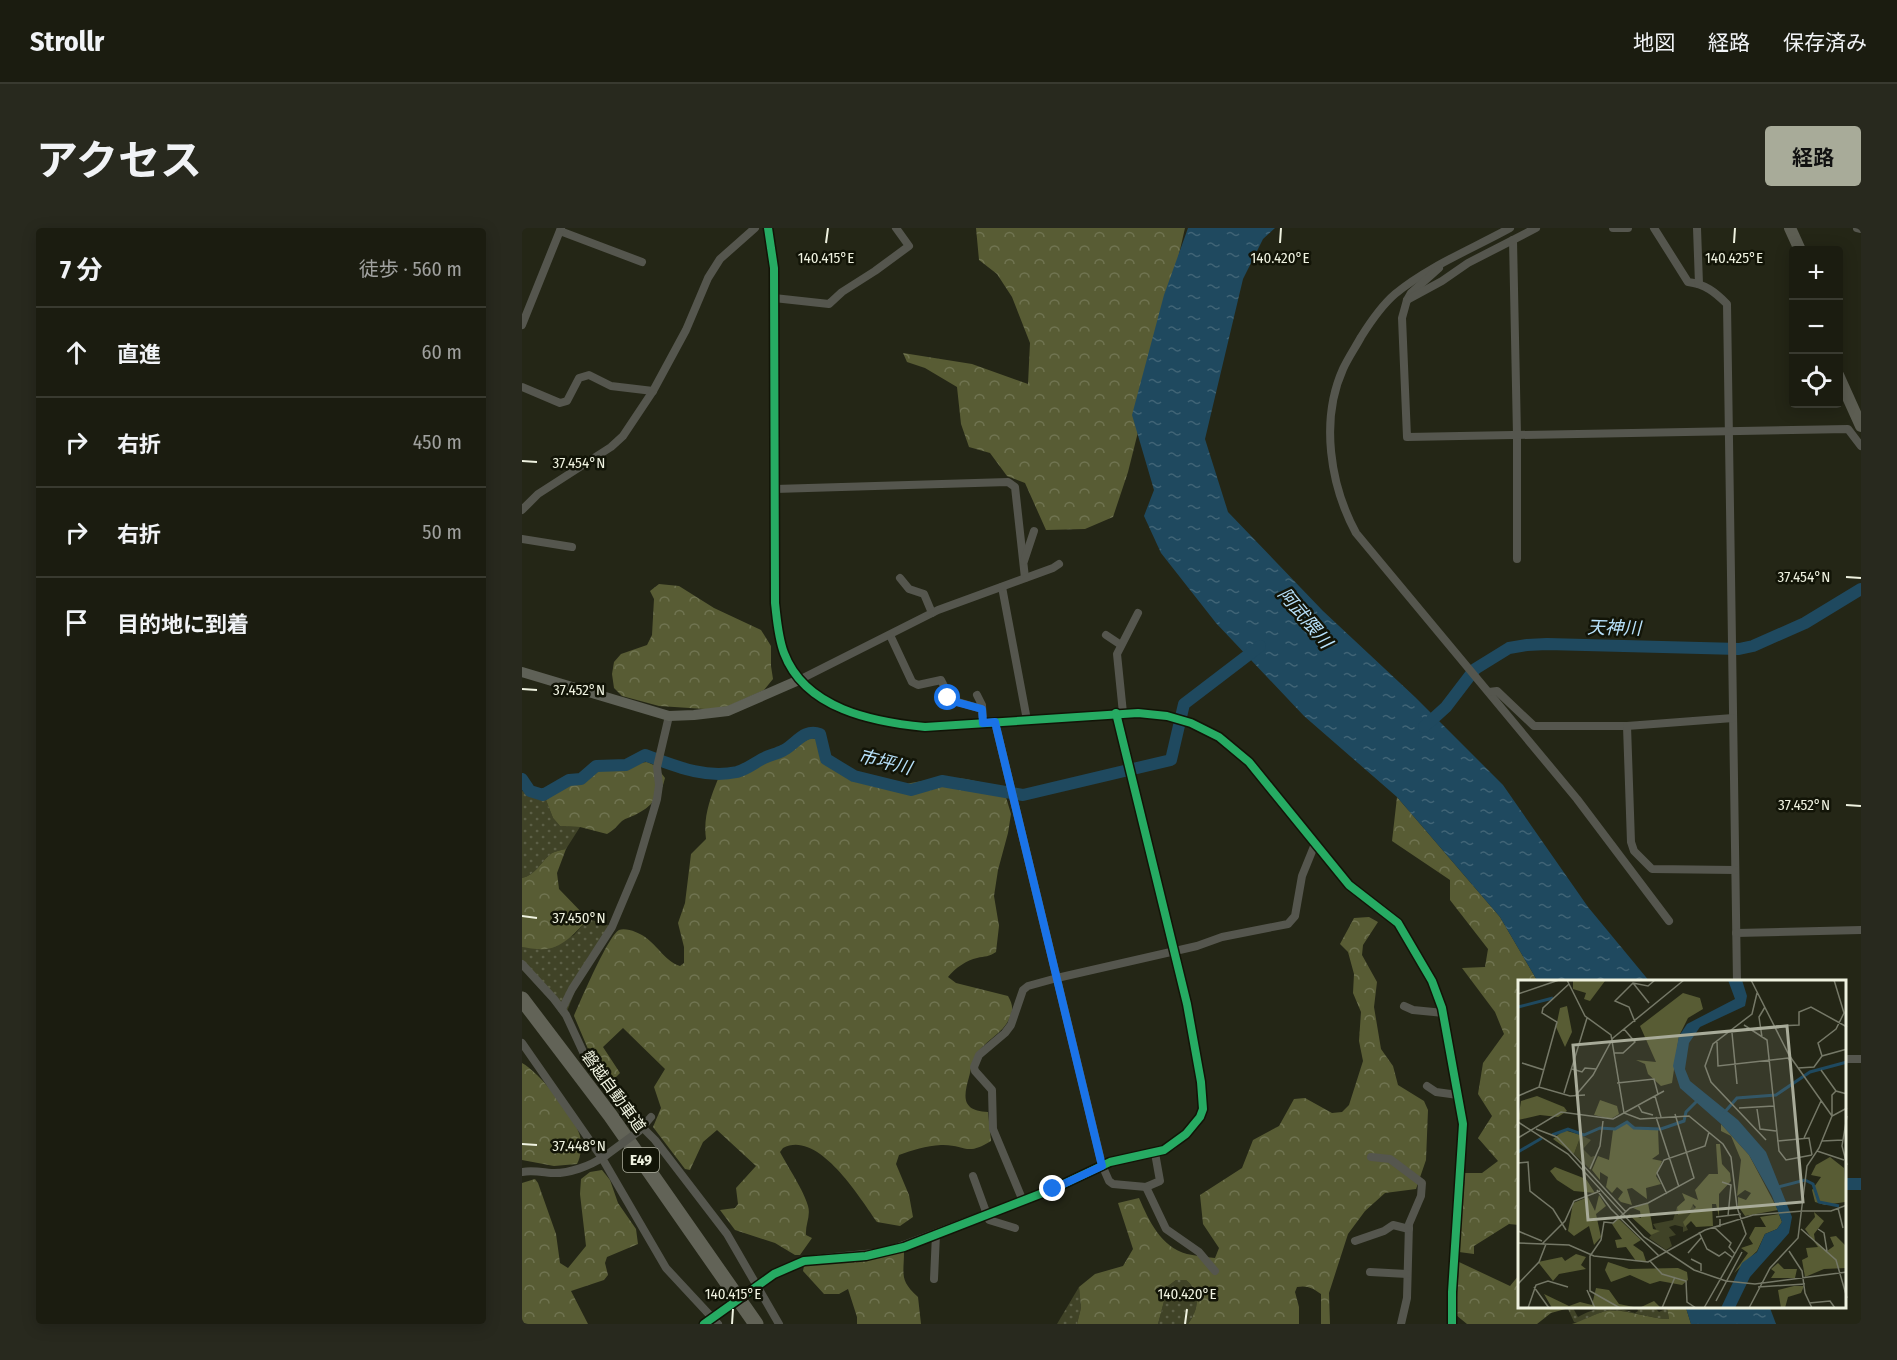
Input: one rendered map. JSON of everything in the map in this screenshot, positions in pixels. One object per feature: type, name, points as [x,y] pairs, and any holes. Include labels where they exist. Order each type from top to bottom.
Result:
[{"type":"highway","name":"磐越自動車道","points":[[522,999],[610,1115],[756,1324]]},
{"type":"highway","name":"磐越自動車道","points":[[522,1015],[602,1121],[743,1324]]},
{"type":"main road","points":[[1790,228],[1798,246]]},
{"type":"main road","points":[[1843,384],[1861,426]]},
{"type":"street","points":[[522,510],[550,486],[615,444],[630,427],[654,391],[690,321],[708,278],[720,259],[755,228]]},
{"type":"street","points":[[768,228],[774,258],[775,603],[778,634],[785,655],[799,680],[834,706],[897,724],[925,727],[1120,713],[1153,714],[1191,723],[1219,737],[1249,762],[1349,885],[1398,923],[1432,981],[1444,1013],[1464,1132],[1452,1292],[1452,1324]]},
{"type":"street","points":[[774,298],[829,304],[842,292],[875,272],[909,246],[896,228]]},
{"type":"street","points":[[1510,228],[1411,282],[1393,296],[1371,321],[1342,370],[1332,410],[1332,462],[1337,487],[1356,533],[1577,799],[1669,921]]},
{"type":"street","points":[[1407,300],[1442,281],[1468,263],[1536,228]]},
{"type":"street","points":[[1613,228],[1628,228]]},
{"type":"street","points":[[1654,228],[1685,279],[1688,282],[1699,284],[1719,296],[1727,304],[1737,980]]},
{"type":"street","points":[[1696,228],[1699,284]]},
{"type":"street","points":[[522,325],[560,229],[642,262]]},
{"type":"street","points":[[1513,240],[1517,559]]},
{"type":"street","points":[[1442,264],[1411,293],[1402,318],[1407,437],[1848,429],[1861,446]]},
{"type":"street","points":[[522,387],[560,403],[567,401],[579,378],[586,376],[594,376],[611,386],[654,391]]},
{"type":"street","points":[[775,489],[1008,482],[1015,487],[1025,578]]},
{"type":"street","points":[[1024,561],[1034,531]]},
{"type":"street","points":[[522,539],[572,547]]},
{"type":"street","points":[[522,672],[669,716],[694,716],[728,711],[799,680],[932,613],[1059,564]]},
{"type":"street","points":[[900,578],[909,589],[924,594],[932,613]]},
{"type":"street","points":[[1002,587],[1027,720]]},
{"type":"street","points":[[704,1324],[774,1274],[804,1262],[885,1252],[936,1234],[1023,1201],[1120,1158],[1155,1153],[1172,1146],[1200,1117],[1203,1109],[1197,1056],[1120,713],[1117,654],[1138,613]]},
{"type":"street","points":[[890,635],[912,682],[918,685],[940,680],[951,700],[982,709]]},
{"type":"street","points":[[1106,635],[1121,645]]},
{"type":"street","points":[[1489,692],[1497,691],[1534,726],[1627,726],[1733,718]]},
{"type":"street","points":[[977,695],[982,709],[983,723]]},
{"type":"street","points":[[562,1009],[572,989],[612,927],[636,870],[660,785],[657,767],[669,716]]},
{"type":"street","points":[[995,722],[1102,1166],[1109,1181],[1113,1184],[1146,1188],[1160,1181],[1155,1153]]},
{"type":"street","points":[[1627,726],[1631,842],[1635,851],[1652,869],[1735,870]]},
{"type":"street","points":[[1023,1201],[993,1130],[992,1090],[974,1067],[979,1055],[1011,1025],[1023,990],[1028,986],[1057,978],[1197,946],[1253,930],[1288,924],[1295,916],[1302,876],[1315,844]]},
{"type":"street","points":[[1736,933],[1861,930]]},
{"type":"street","points":[[522,964],[562,1009],[585,1056],[639,1118],[641,1129],[655,1140],[727,1234],[755,1288],[779,1324]]},
{"type":"street","points":[[1404,1006],[1413,1010],[1444,1013]]},
{"type":"street","points":[[522,1043],[604,1157],[666,1268],[718,1324]]},
{"type":"street","points":[[1427,1086],[1442,1094],[1458,1095]]},
{"type":"street","points":[[522,1172],[574,1171],[604,1157],[641,1129],[651,1117]]},
{"type":"street","points":[[1371,1157],[1390,1159],[1422,1183],[1421,1196],[1409,1224],[1407,1298],[1401,1324]]},
{"type":"street","points":[[973,1176],[989,1220],[1016,1228]]},
{"type":"street","points":[[1146,1188],[1166,1228],[1199,1252],[1215,1271]]},
{"type":"street","points":[[1355,1241],[1384,1231],[1393,1225],[1409,1229]]},
{"type":"street","points":[[934,1279],[936,1234]]},
{"type":"street","points":[[1370,1272],[1407,1275]]},
{"type":"green space","points":[[976,228],[1185,228],[1128,472],[1113,517],[1085,529],[1046,530],[1025,483],[1007,476],[990,453],[969,447],[961,424],[957,387],[925,368],[907,362],[903,353],[972,364],[1028,384],[1030,343],[1012,297],[997,274],[979,260]]},
{"type":"green space","points":[[659,584],[679,586],[714,608],[761,630],[771,646],[773,679],[764,690],[720,710],[659,706],[622,696],[614,688],[612,674],[614,662],[621,654],[647,645],[652,635],[654,599],[650,591]]},
{"type":"green space","points":[[811,738],[821,740],[831,761],[870,779],[905,784],[945,777],[1003,787],[1011,814],[994,896],[999,926],[996,952],[965,963],[948,977],[956,983],[1008,996],[1012,1009],[1007,1023],[982,1047],[974,1059],[966,1091],[966,1102],[969,1106],[988,1112],[991,1141],[971,1149],[941,1145],[899,1155],[896,1164],[909,1195],[913,1217],[900,1226],[877,1222],[849,1183],[824,1157],[810,1148],[796,1145],[783,1148],[780,1152],[808,1206],[806,1235],[812,1238],[800,1255],[795,1255],[775,1243],[735,1230],[720,1210],[735,1208],[738,1204],[736,1188],[756,1166],[717,1130],[703,1142],[690,1170],[685,1169],[653,1127],[661,1108],[654,1087],[665,1069],[623,1028],[603,1047],[620,1073],[613,1080],[591,1056],[574,1016],[608,944],[619,930],[629,930],[640,934],[670,961],[680,966],[684,963],[684,947],[678,923],[685,903],[691,854],[706,839],[706,816],[718,779],[741,771],[769,755],[788,750]]},
{"type":"green space","points":[[647,762],[656,766],[665,778],[658,796],[646,808],[624,820],[607,834],[580,827],[560,826],[553,818],[546,800],[566,785],[586,779],[602,767]]},
{"type":"green space","points":[[522,791],[546,800],[553,818],[560,826],[580,827],[566,849],[552,853],[535,871],[522,878]]},
{"type":"green space","points":[[1397,797],[1500,917],[1537,980],[1518,980],[1518,1225],[1509,1224],[1474,1246],[1474,1254],[1459,1252],[1465,1173],[1482,1173],[1498,1161],[1478,1138],[1492,1116],[1478,1094],[1483,1063],[1504,1034],[1495,1012],[1462,968],[1485,967],[1488,949],[1450,900],[1450,880],[1392,841]]},
{"type":"green space","points":[[566,849],[557,873],[559,889],[588,919],[570,938],[553,948],[522,947],[522,878],[535,871],[552,853]]},
{"type":"green space","points":[[1369,917],[1378,922],[1363,945],[1362,955],[1377,982],[1374,1007],[1381,1049],[1393,1066],[1398,1085],[1424,1101],[1428,1110],[1426,1160],[1416,1189],[1385,1193],[1365,1211],[1348,1234],[1329,1293],[1330,1324],[1321,1324],[1321,1294],[1304,1286],[1297,1287],[1295,1292],[1299,1307],[1299,1324],[1188,1324],[1196,1307],[1196,1295],[1186,1280],[1176,1280],[1168,1286],[1158,1324],[1077,1324],[1081,1308],[1079,1287],[1095,1274],[1123,1266],[1133,1249],[1118,1203],[1139,1198],[1157,1232],[1170,1246],[1187,1254],[1215,1258],[1219,1248],[1203,1224],[1200,1195],[1242,1168],[1253,1140],[1279,1126],[1294,1099],[1305,1098],[1332,1113],[1342,1112],[1349,1105],[1363,1061],[1359,1041],[1361,1012],[1353,993],[1354,974],[1348,952],[1340,944],[1354,918]]},
{"type":"green space","points":[[588,919],[611,926],[588,957],[566,1014],[522,965],[522,947],[546,949],[574,935]]},
{"type":"green space","points":[[522,1063],[547,1085],[577,1128],[581,1147],[577,1164],[554,1166],[522,1160]]},
{"type":"green space","points":[[602,1170],[610,1180],[618,1203],[636,1229],[638,1244],[607,1257],[605,1263],[608,1275],[604,1280],[571,1291],[588,1324],[522,1324],[522,1183],[535,1179],[538,1183],[556,1234],[560,1263],[568,1268],[586,1246],[580,1194],[581,1179],[590,1172]]},
{"type":"green space","points":[[904,1251],[904,1277],[908,1286],[918,1297],[921,1324],[857,1324],[848,1289],[839,1294],[824,1294],[803,1271],[804,1266]]},
{"type":"green space","points":[[1459,1262],[1510,1286],[1518,1276],[1518,1309],[1565,1309],[1551,1313],[1537,1324],[1467,1324],[1456,1315]]},
{"type":"green space","points":[[1176,1280],[1186,1280],[1194,1290],[1197,1301],[1194,1312],[1188,1324],[1158,1324],[1168,1286]]},
{"type":"green space","points":[[1079,1287],[1081,1308],[1077,1324],[1057,1324]]},
{"type":"green space","points":[[1568,1309],[1574,1309],[1578,1317],[1599,1309],[1619,1309],[1635,1313],[1637,1309],[1656,1309],[1659,1312],[1667,1309],[1669,1319],[1615,1310],[1601,1313],[1578,1323],[1574,1322]]},
{"type":"green space","points":[[1667,1309],[1686,1309],[1691,1324],[1572,1324],[1598,1313],[1613,1310],[1669,1319]]},
{"type":"water","name":"阿武隈川","points":[[1188,228],[1275,228],[1263,239],[1243,279],[1205,439],[1228,512],[1323,611],[1415,697],[1503,785],[1588,907],[1648,980],[1537,980],[1500,917],[1397,797],[1304,716],[1216,623],[1161,553],[1144,516],[1154,490],[1132,415],[1164,295]]},
{"type":"water","points":[[1686,1309],[1770,1309],[1776,1324],[1691,1324]]},
{"type":"waterway","name":"天神川","points":[[1424,727],[1446,707],[1475,669],[1509,648],[1547,644],[1739,649],[1753,646],[1805,623],[1861,589]]},
{"type":"waterway","name":"市坪川","points":[[522,779],[530,791],[543,795],[569,780],[581,779],[596,766],[626,765],[645,755],[702,773],[725,774],[747,768],[784,750],[805,735],[814,733],[820,734],[826,759],[854,776],[911,790],[942,781],[1023,795],[1171,760],[1184,704],[1260,646]]},
{"type":"waterway","points":[[1846,1184],[1861,1184]]},
{"type":"cycle path","points":[[768,228],[774,268],[775,603],[782,647],[794,672],[824,700],[843,709],[884,721],[925,727],[1138,713],[1167,716],[1191,723],[1219,737],[1249,762],[1349,885],[1398,923],[1432,981],[1442,1008],[1463,1124],[1452,1324]]},
{"type":"cycle path","points":[[704,1324],[774,1274],[804,1261],[866,1256],[904,1247],[1053,1189],[1110,1162],[1164,1150],[1186,1134],[1200,1117],[1203,1109],[1201,1082],[1187,1004],[1116,713]]},
{"type":"route","points":[[948,698],[982,709],[983,723],[995,722],[1102,1166],[1053,1189]]}]
